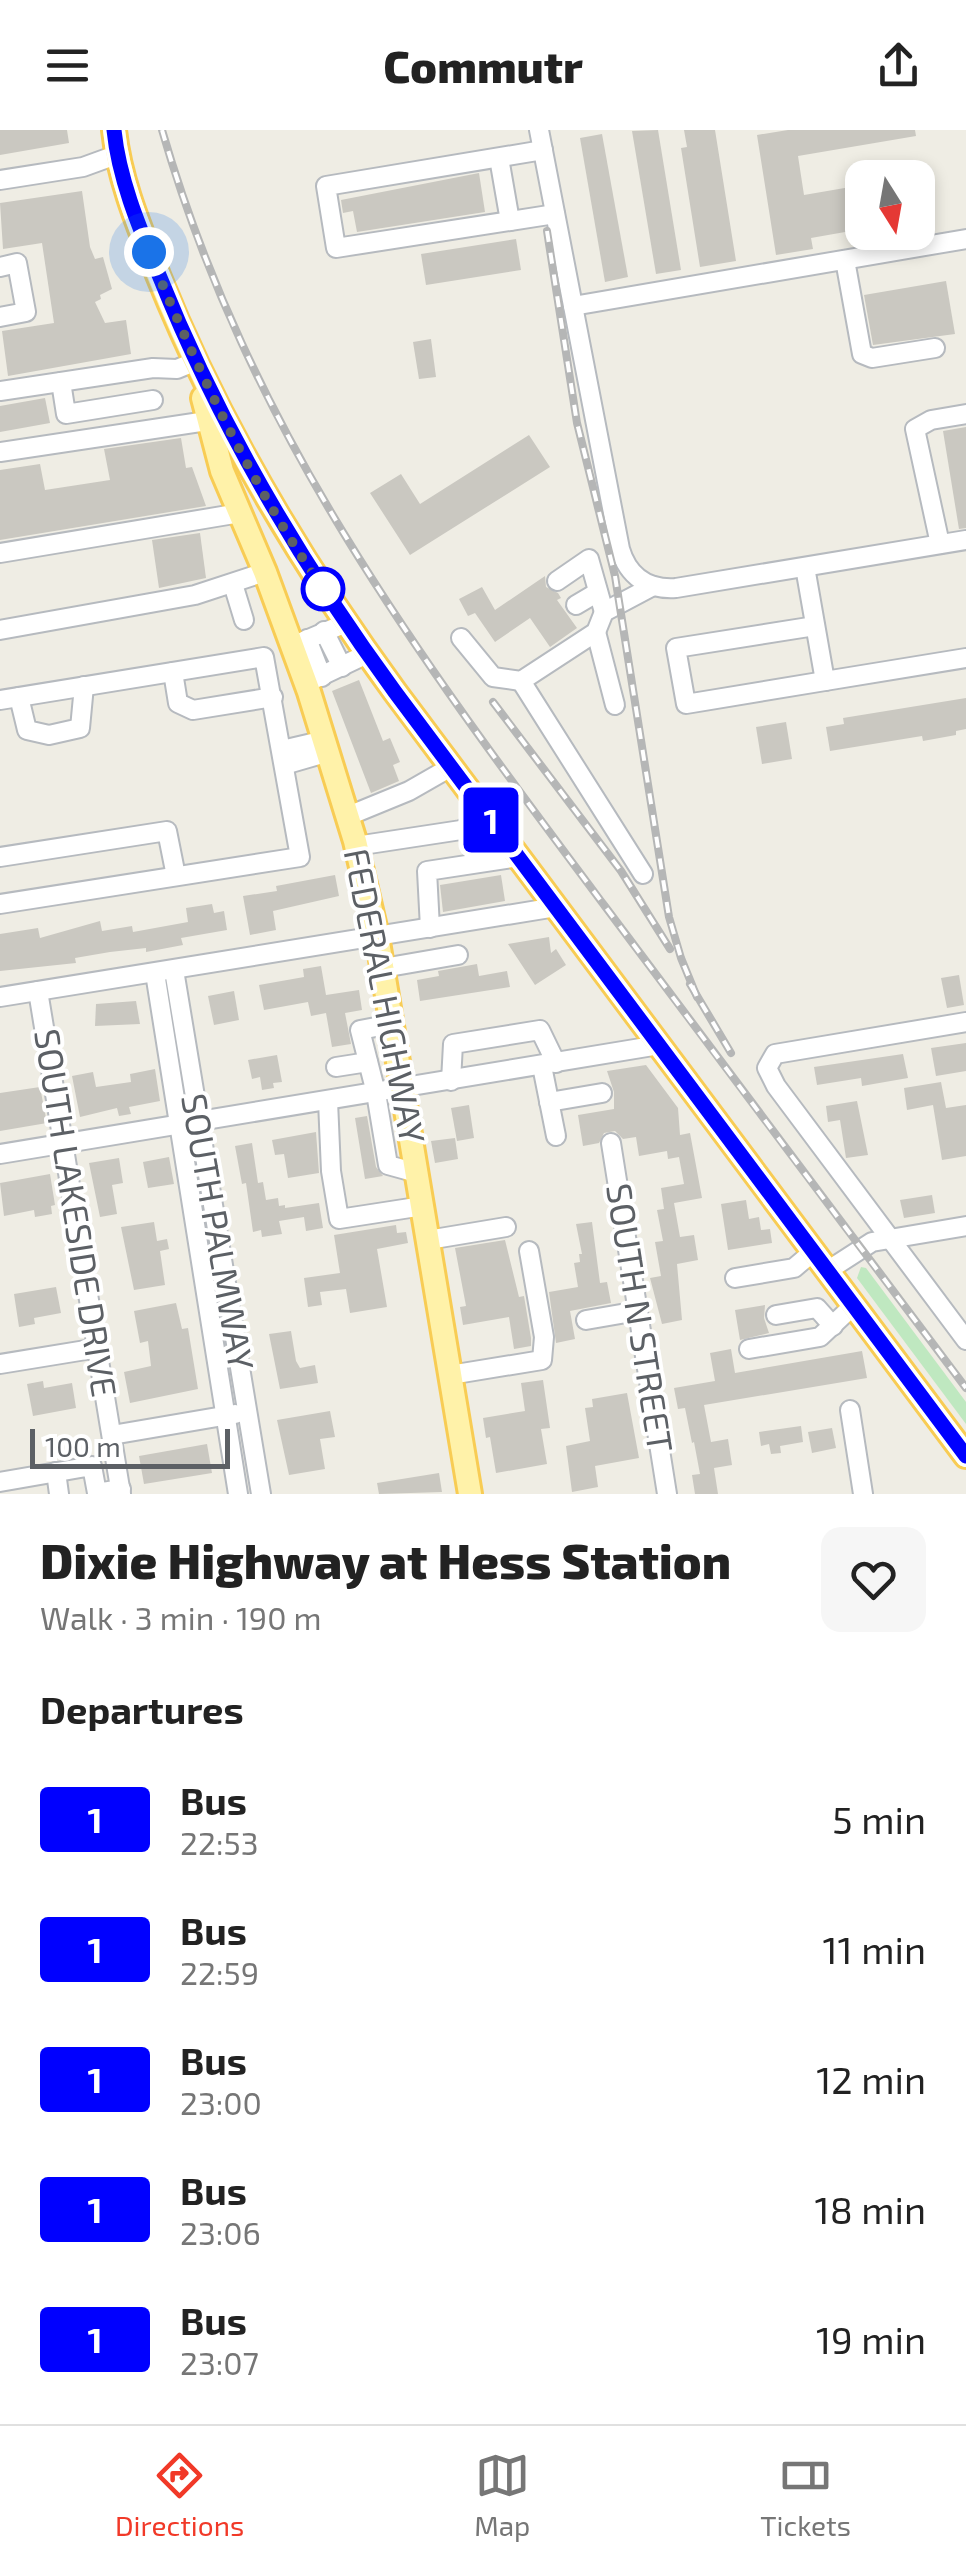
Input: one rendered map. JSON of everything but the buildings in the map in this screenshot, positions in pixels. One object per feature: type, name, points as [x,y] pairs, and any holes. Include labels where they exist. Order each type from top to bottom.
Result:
[{"type":"main road","points":[[97,130],[101,143],[116,156]]},
{"type":"main road","points":[[114,130],[116,156],[149,252],[196,366],[245,460],[317,635],[368,654],[966,1456]]},
{"type":"main road","name":"FEDERAL HIGHWAY","points":[[196,366],[222,471],[265,572],[317,635],[314,680],[327,746],[377,936],[470,1494]]},
{"type":"main road","name":"FEDERAL HIGHWAY","points":[[240,513],[245,460]]},
{"type":"street","points":[[539,130],[622,558],[632,574],[652,586],[676,588],[966,540]]},
{"type":"street","points":[[543,150],[326,186],[336,248],[555,214]]},
{"type":"street","points":[[0,180],[83,166],[116,156]]},
{"type":"street","points":[[499,158],[510,221]]},
{"type":"street","points":[[573,306],[966,239]]},
{"type":"street","points":[[845,260],[862,354],[872,358],[934,348]]},
{"type":"street","points":[[0,266],[17,263],[26,312],[0,316]]},
{"type":"street","points":[[0,391],[154,368],[196,366]]},
{"type":"street","points":[[61,382],[66,414],[153,400]]},
{"type":"street","points":[[940,544],[915,428],[931,420],[966,414]]},
{"type":"street","points":[[0,452],[208,421]]},
{"type":"street","points":[[0,553],[240,513]]},
{"type":"street","points":[[461,638],[493,676],[521,681],[596,632],[604,612],[589,559],[556,582]]},
{"type":"street","points":[[806,567],[824,681]]},
{"type":"street","points":[[0,630],[195,595],[265,572]]},
{"type":"street","points":[[233,584],[244,620]]},
{"type":"street","points":[[604,612],[652,586]]},
{"type":"street","points":[[576,605],[598,592]]},
{"type":"street","points":[[816,626],[676,648],[686,704],[966,658]]},
{"type":"street","points":[[596,632],[616,705]]},
{"type":"street","points":[[317,635],[342,667]]},
{"type":"street","points":[[314,680],[368,654]]},
{"type":"street","points":[[0,700],[264,657],[300,856],[0,904]]},
{"type":"street","points":[[174,672],[178,703],[193,710],[273,697]]},
{"type":"street","points":[[521,681],[643,874]]},
{"type":"street","points":[[20,696],[27,730],[49,735],[80,728],[84,686]]},
{"type":"street","points":[[283,757],[327,746]]},
{"type":"street","points":[[348,816],[408,791],[451,767]]},
{"type":"street","points":[[356,846],[460,830],[488,816]]},
{"type":"street","points":[[0,857],[167,831],[176,876]]},
{"type":"street","points":[[430,928],[427,870],[519,857]]},
{"type":"street","points":[[0,997],[556,907]]},
{"type":"street","points":[[383,968],[458,954]]},
{"type":"street","name":"SOUTH PALMWAY","points":[[164,972],[189,1124],[261,1494]]},
{"type":"street","name":"SOUTH LAKESIDE DRIVE","points":[[38,991],[121,1492]]},
{"type":"street","points":[[966,1022],[774,1054],[767,1068],[776,1086],[966,1340]]},
{"type":"street","points":[[392,1024],[360,1030],[388,1165],[417,1173]]},
{"type":"street","points":[[452,1081],[453,1044],[540,1030],[549,1065],[549,1102],[556,1136]]},
{"type":"street","points":[[0,1154],[658,1045]]},
{"type":"street","points":[[336,1068],[368,1062]]},
{"type":"street","points":[[549,1102],[602,1093]]},
{"type":"street","points":[[328,1101],[331,1171],[340,1219],[423,1206]]},
{"type":"street","name":"SOUTH PALMWAY","points":[[189,1124],[224,1416],[238,1494]]},
{"type":"street","name":"SOUTH N STREET","points":[[611,1143],[668,1494]]},
{"type":"street","points":[[736,1278],[820,1262],[890,1238],[966,1226]]},
{"type":"street","points":[[428,1240],[506,1227]]},
{"type":"street","points":[[450,1375],[542,1360],[544,1336],[529,1252]]},
{"type":"street","points":[[749,1349],[820,1337],[854,1306]]},
{"type":"street","points":[[776,1315],[817,1308],[833,1326]]},
{"type":"street","points":[[586,1320],[638,1311]]},
{"type":"street","points":[[0,1364],[98,1348]]},
{"type":"street","points":[[850,1410],[863,1494]]},
{"type":"street","points":[[112,1435],[248,1412]]},
{"type":"street","points":[[0,1482],[92,1466],[97,1494],[121,1492]]},
{"type":"street","points":[[56,1472],[60,1494]]},
{"type":"green space","points":[[861,1267],[866,1268],[966,1402],[966,1424],[857,1278]]},
{"type":"railway","points":[[162,130],[198,240],[242,343],[292,443],[406,631],[536,813],[966,1388]]},
{"type":"railway","points":[[547,231],[577,423],[615,576],[669,917],[697,997]]},
{"type":"railway","points":[[493,702],[621,871],[670,949]]},
{"type":"railway","points":[[690,984],[731,1053]]},
{"type":"bus line","name":"1","points":[[114,130],[116,156],[149,252],[198,370],[245,460],[318,582],[395,692],[966,1456]]},
{"type":"route","points":[[149,252],[198,370],[245,460],[323,589]]}]
